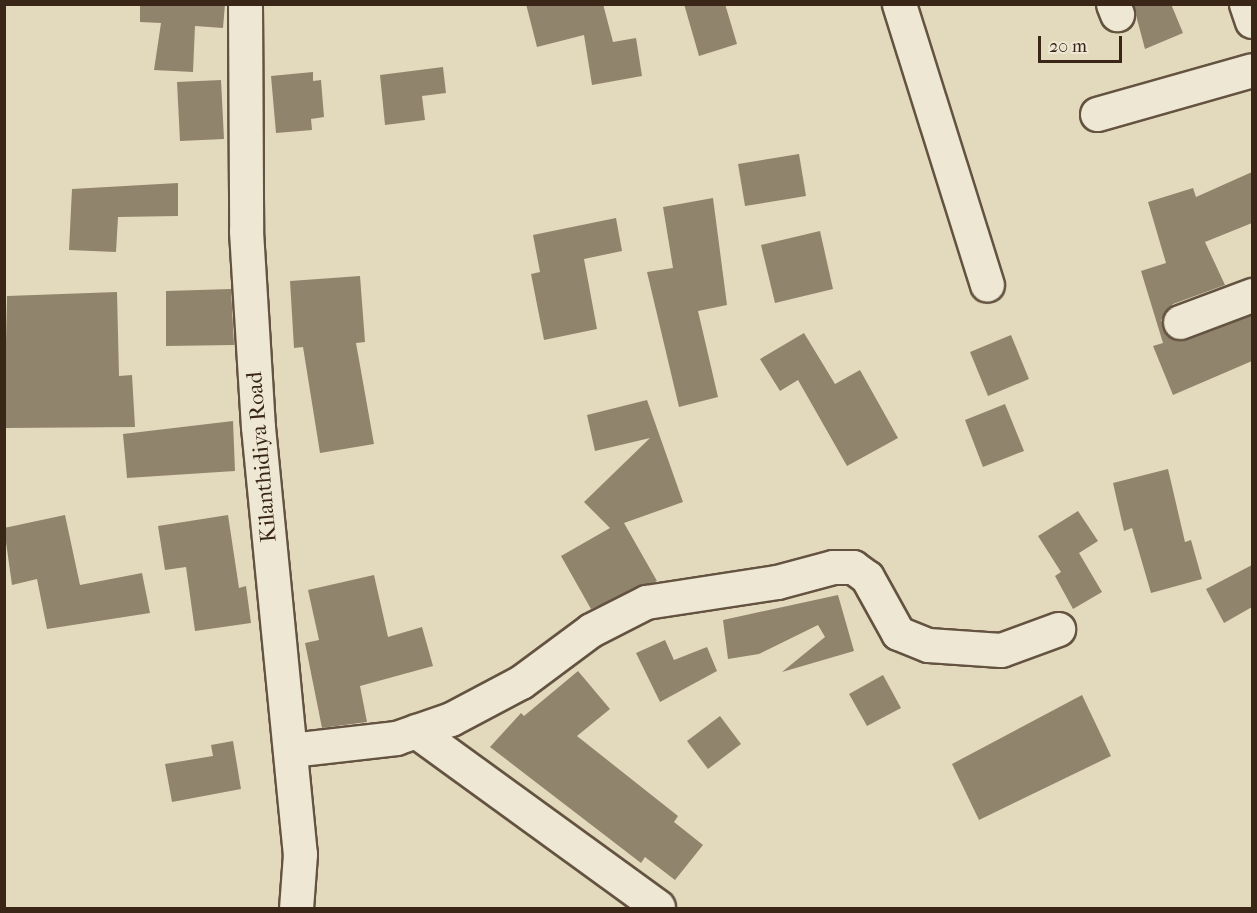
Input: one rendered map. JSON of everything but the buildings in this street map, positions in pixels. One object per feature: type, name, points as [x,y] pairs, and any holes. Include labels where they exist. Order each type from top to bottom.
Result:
[{"type":"street","name":"Kilanthidiya Road","points":[[245,4],[246,231],[257,415],[300,854],[296,909]]},
{"type":"street","points":[[899,4],[987,284]]},
{"type":"street","points":[[1246,4],[1252,21]]},
{"type":"street","points":[[1096,114],[1252,70]]},
{"type":"street","points":[[1180,322],[1252,295]]},
{"type":"street","points":[[291,750],[416,731],[521,682],[591,630],[645,602],[777,582],[832,567],[853,567],[867,577],[882,612],[898,633],[928,645],[1001,650],[1058,629]]},
{"type":"street","points":[[416,731],[658,907]]}]
